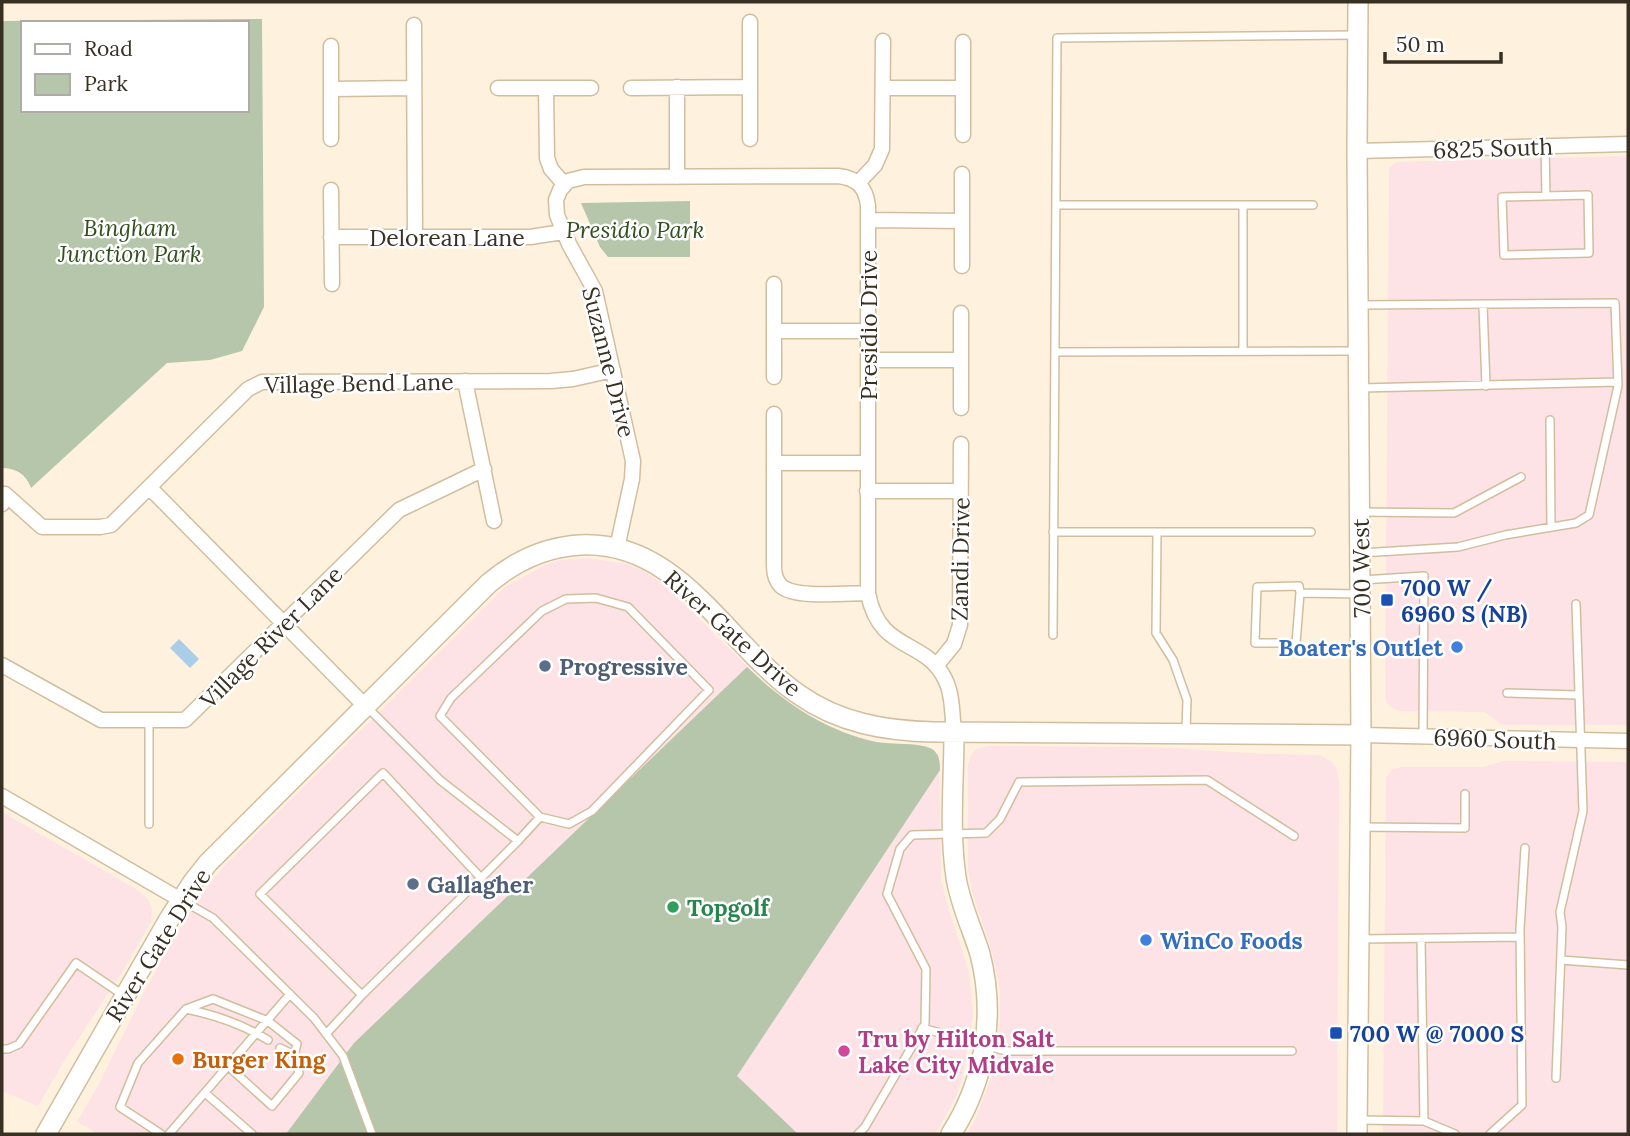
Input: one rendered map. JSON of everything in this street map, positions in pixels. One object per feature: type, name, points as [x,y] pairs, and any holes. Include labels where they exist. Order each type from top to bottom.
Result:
[{"type":"street","name":"700 West","points":[[1357,1127],[1362,736],[1358,2]]},
{"type":"street","points":[[750,22],[750,139]]},
{"type":"street","points":[[414,25],[415,237]]},
{"type":"street","points":[[546,88],[547,158],[551,169],[564,184],[572,178],[584,177],[844,177],[859,183],[880,155],[883,41]]},
{"type":"street","points":[[963,42],[963,135]]},
{"type":"street","points":[[331,46],[331,139]]},
{"type":"street","points":[[677,87],[677,177]]},
{"type":"street","points":[[631,88],[750,87]]},
{"type":"street","points":[[331,89],[414,88]]},
{"type":"street","points":[[498,88],[591,88]]},
{"type":"street","points":[[883,88],[963,88]]},
{"type":"street","name":"6825 South","points":[[1357,151],[1628,144]]},
{"type":"street","points":[[962,174],[962,266]]},
{"type":"street","name":"Presidio Drive","points":[[859,183],[867,195],[868,220],[867,491],[870,606],[884,630],[936,666]]},
{"type":"street","name":"Suzanne Drive","points":[[564,184],[557,195],[556,207],[563,232],[595,291],[633,467],[617,548]]},
{"type":"street","points":[[331,190],[332,284]]},
{"type":"street","points":[[868,220],[962,221]]},
{"type":"street","name":"Delorean Lane","points":[[331,237],[530,237],[563,232]]},
{"type":"street","points":[[774,284],[774,377]]},
{"type":"street","points":[[961,313],[961,408]]},
{"type":"street","points":[[774,331],[868,331]]},
{"type":"street","points":[[868,360],[961,360]]},
{"type":"street","name":"Village Bend Lane","points":[[3,499],[42,527],[110,525],[248,390],[262,382],[562,380],[613,370]]},
{"type":"street","points":[[466,381],[494,521]]},
{"type":"street","points":[[774,414],[774,566],[778,582],[787,590],[798,593],[868,593]]},
{"type":"street","name":"Zandi Drive","points":[[936,666],[954,644],[960,625],[961,444]]},
{"type":"street","points":[[774,463],[867,463]]},
{"type":"street","name":"Village River Lane","points":[[2,665],[97,719],[149,721],[190,717],[399,510],[484,469]]},
{"type":"street","points":[[150,488],[365,706]]},
{"type":"street","points":[[867,491],[960,491]]},
{"type":"street","name":"River Gate Drive","points":[[46,1134],[181,900],[200,872],[488,584],[514,565],[534,555],[558,548],[592,545],[617,548],[645,558],[673,575],[786,685],[813,704],[876,728],[954,733],[1362,736]]},
{"type":"street","points":[[936,666],[949,688],[954,733],[956,879],[979,954],[986,985],[988,1015],[985,1046],[973,1092],[951,1134]]},
{"type":"street","name":"6960 South","points":[[1362,736],[1628,741]]},
{"type":"street","points":[[2,796],[181,900]]},
{"type":"lane","points":[[1053,635],[1057,38],[1358,34]]},
{"type":"lane","points":[[1545,146],[1546,196]]},
{"type":"lane","points":[[1588,195],[1589,253],[1504,255],[1503,197],[1546,196],[1588,195]]},
{"type":"lane","points":[[1056,205],[1313,205]]},
{"type":"lane","points":[[1243,205],[1243,352]]},
{"type":"lane","points":[[1359,305],[1615,303],[1618,382],[1589,515],[1576,523],[1505,535],[1458,547],[1360,553]]},
{"type":"lane","points":[[1483,305],[1486,386]]},
{"type":"lane","points":[[1055,352],[1359,351]]},
{"type":"lane","points":[[1359,388],[1618,382]]},
{"type":"lane","points":[[1550,420],[1551,527]]},
{"type":"lane","points":[[1360,512],[1454,513],[1521,477]]},
{"type":"lane","points":[[1053,532],[1311,532]]},
{"type":"lane","points":[[1157,532],[1156,633],[1173,660],[1187,700],[1186,734]]},
{"type":"lane","points":[[1300,593],[1361,587],[1424,576],[1423,737]]},
{"type":"lane","points":[[1299,586],[1300,593],[1296,643],[1255,643],[1257,587],[1299,586]]},
{"type":"lane","points":[[596,598],[628,607],[709,690],[592,811],[569,824],[540,817],[440,716],[451,698],[542,611],[566,599],[596,598]]},
{"type":"lane","points":[[1556,1078],[1562,927],[1560,912],[1583,811],[1576,604]]},
{"type":"lane","points":[[1507,693],[1578,695]]},
{"type":"lane","points":[[365,706],[440,780],[517,841]]},
{"type":"lane","points":[[149,721],[149,824]]},
{"type":"lane","points":[[362,995],[260,894],[383,774],[481,878]]},
{"type":"lane","points":[[858,1134],[865,1127],[925,1024],[926,969],[887,894],[900,849],[912,835],[986,833],[1000,819],[1019,782],[1207,780],[1294,836]]},
{"type":"lane","points":[[1360,827],[1465,828],[1465,794]]},
{"type":"lane","points":[[326,1034],[540,817]]},
{"type":"lane","points":[[1490,1134],[1522,1105],[1520,937],[1525,848]]},
{"type":"lane","points":[[181,900],[213,918],[314,1017],[343,1056],[372,1134]]},
{"type":"lane","points":[[1359,939],[1520,937]]},
{"type":"lane","points":[[1421,939],[1424,1121]]},
{"type":"lane","points":[[1561,960],[1628,965]]},
{"type":"lane","points":[[2,1049],[19,1044],[76,963],[125,996]]},
{"type":"lane","points":[[169,1134],[290,994]]},
{"type":"lane","points":[[161,1134],[120,1107],[138,1063],[186,1009],[213,999],[268,1021],[297,1044],[294,1055],[299,1073],[272,1107],[228,1066]]},
{"type":"lane","points":[[186,1009],[208,1014],[268,1040]]},
{"type":"lane","points":[[922,1028],[1006,1051],[1292,1051]]},
{"type":"lane","points":[[280,1048],[294,1055]]},
{"type":"lane","points":[[205,1093],[252,1134]]},
{"type":"lane","points":[[1357,1127],[1424,1121],[1455,1134]]},
{"type":"shaded area","points":[[1628,156],[1628,725],[1502,725],[1485,712],[1394,709],[1387,703],[1385,696],[1389,168],[1397,162]]},
{"type":"shaded area","points":[[588,558],[627,564],[642,570],[666,586],[775,694],[824,725],[878,742],[927,746],[939,756],[941,879],[969,972],[973,1014],[962,1080],[956,1097],[935,1134],[99,1134],[77,1122],[176,934],[211,881],[226,864],[506,586],[545,565],[561,560]]},
{"type":"shaded area","points":[[988,746],[1155,747],[1320,755],[1332,762],[1339,781],[1337,1134],[967,1134],[993,1073],[1000,1020],[1000,991],[993,956],[972,891],[968,869],[968,764],[972,753]]},
{"type":"shaded area","points":[[1503,761],[1628,762],[1628,1134],[1383,1134],[1386,777],[1392,770],[1401,767],[1483,767]]},
{"type":"shaded area","points":[[2,812],[136,889],[149,900],[152,909],[151,922],[124,969],[38,1106],[2,1091]]},
{"type":"green space","name":"Bingham Junction Park","points":[[262,19],[264,307],[242,351],[210,360],[167,363],[31,488],[20,473],[2,468],[2,21]]},
{"type":"green space","name":"Presidio Park","points":[[690,201],[690,257],[608,257],[600,247],[581,203]]},
{"type":"green space","name":"Topgolf","points":[[747,667],[806,714],[822,722],[876,742],[930,748],[937,754],[940,763],[940,770],[737,1076],[798,1134],[286,1134],[354,1043]]},
{"type":"water","points":[[179,639],[199,659],[190,668],[170,648]]},
{"type":"place","name":"700 W / 6960 S (NB)","points":[[1387,600]]},
{"type":"place","name":"Boater's Outlet","points":[[1457,647]]},
{"type":"place","name":"Progressive","points":[[545,666]]},
{"type":"place","name":"Gallagher","points":[[413,884]]},
{"type":"place","name":"Topgolf","points":[[673,907]]},
{"type":"place","name":"WinCo Foods","points":[[1146,940]]},
{"type":"place","name":"700 W @ 7000 S","points":[[1336,1033]]},
{"type":"place","name":"Tru by Hilton Salt Lake City Midvale","points":[[844,1051]]},
{"type":"place","name":"Burger King","points":[[178,1059]]}]
